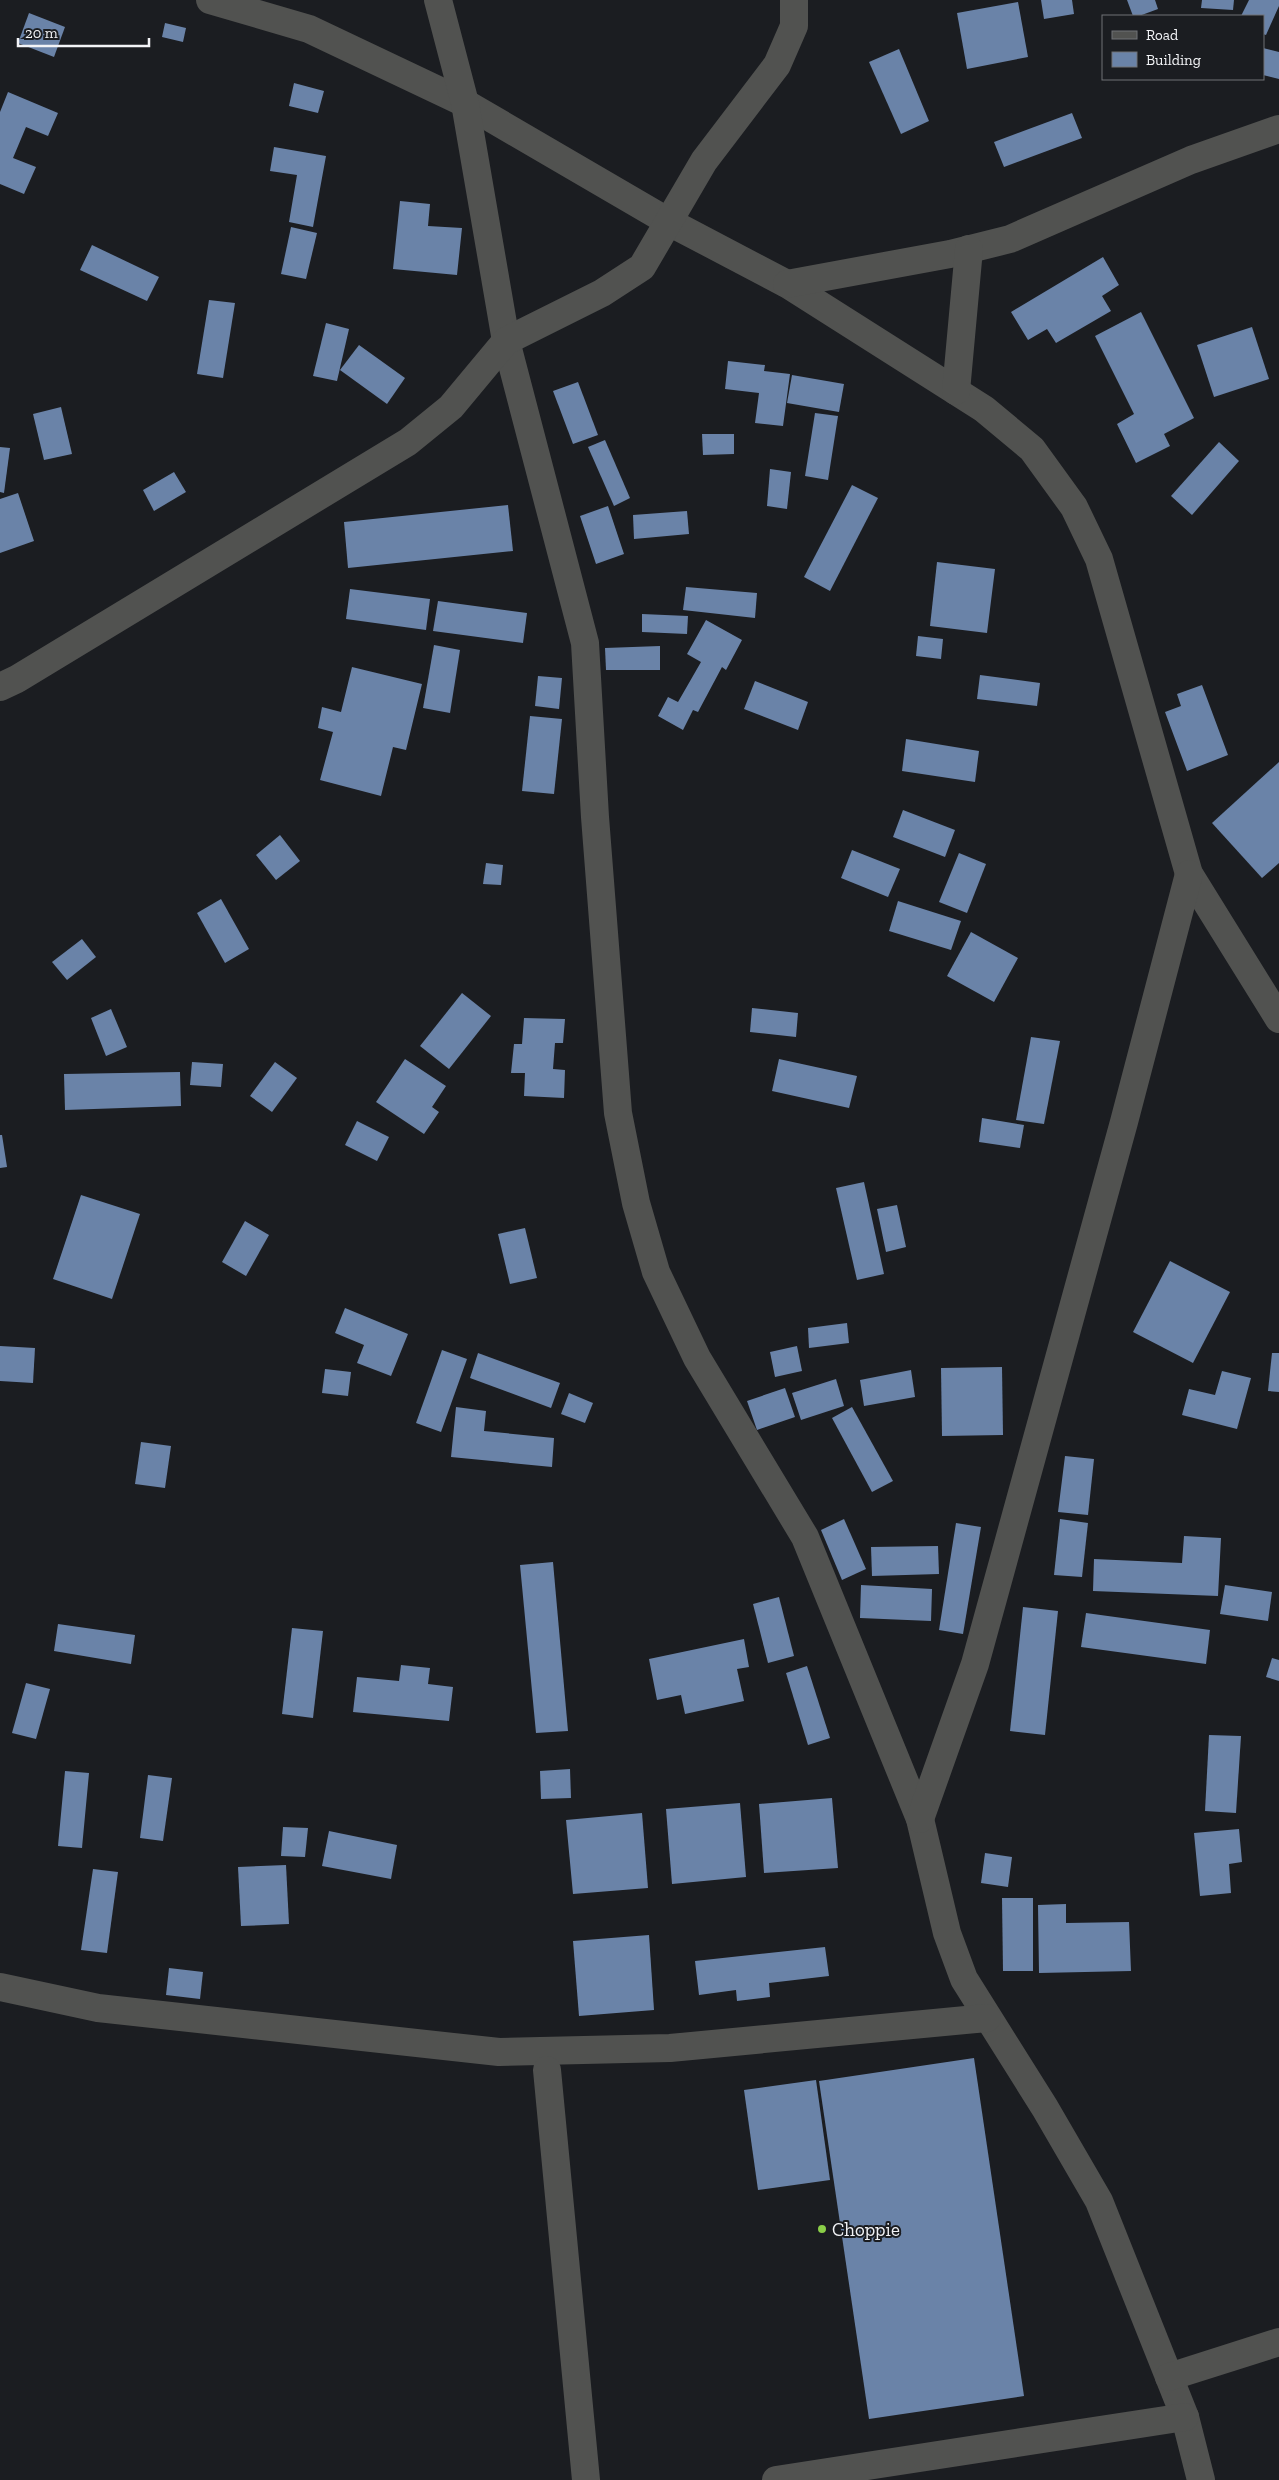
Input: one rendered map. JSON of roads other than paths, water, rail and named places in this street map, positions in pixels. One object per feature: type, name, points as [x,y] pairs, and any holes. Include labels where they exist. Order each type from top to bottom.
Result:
[{"type":"street","points":[[210,0],[309,29],[465,103],[669,222],[787,284],[984,409],[1032,449],[1078,516],[1099,559],[1189,874],[1279,1018]]},
{"type":"street","points":[[438,0],[465,103],[506,341],[585,643],[595,817],[618,1113],[636,1203],[656,1272],[697,1358],[804,1537],[920,1819],[947,1933],[964,1979],[1045,2108],[1100,2201],[1186,2417],[1201,2480]]},
{"type":"street","points":[[0,687],[408,442],[451,407],[506,341],[602,293],[642,266],[704,161],[777,65],[794,26],[794,0]]},
{"type":"street","points":[[787,284],[1010,239],[1191,160],[1279,129]]},
{"type":"street","points":[[956,391],[968,249]]},
{"type":"street","points":[[920,1819],[977,1654],[1124,1122],[1189,874]]},
{"type":"street","points":[[0,1987],[98,2008],[499,2052],[670,2048],[987,2018]]},
{"type":"street","points":[[547,2070],[586,2480]]},
{"type":"street","points":[[1169,2377],[1279,2342]]},
{"type":"street","points":[[776,2480],[1186,2417]]},
{"type":"place","name":"Choppie","points":[[822,2229]]}]
